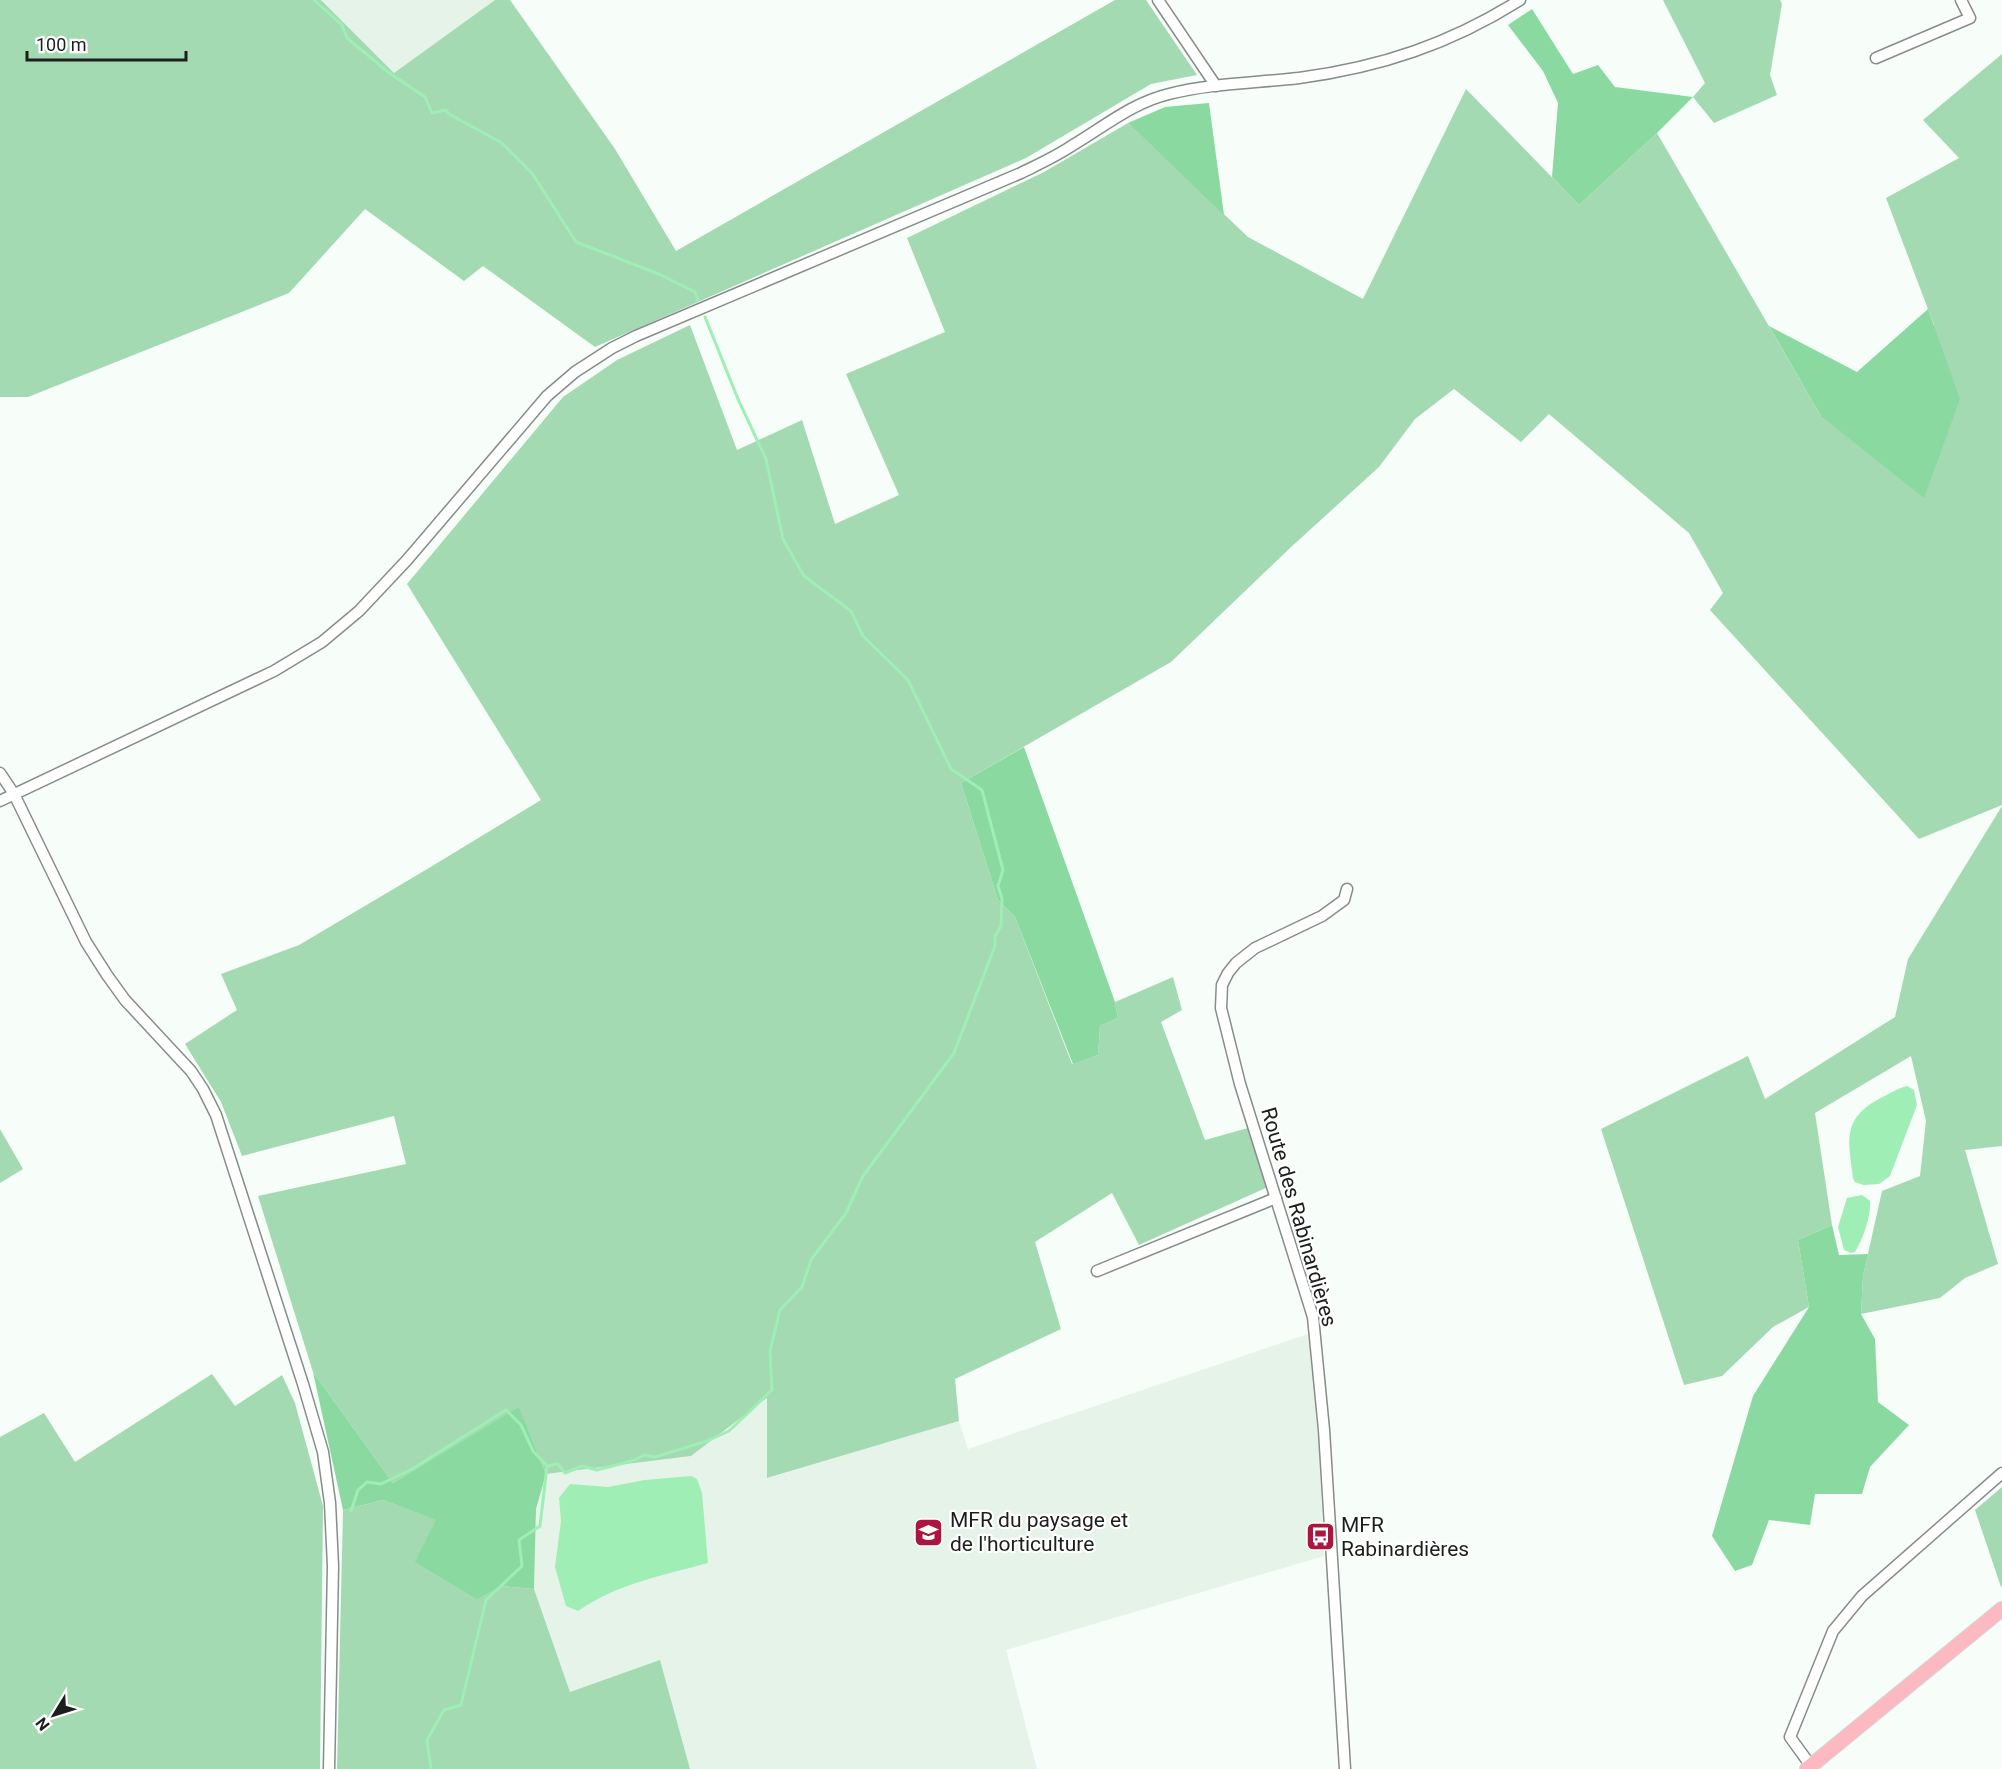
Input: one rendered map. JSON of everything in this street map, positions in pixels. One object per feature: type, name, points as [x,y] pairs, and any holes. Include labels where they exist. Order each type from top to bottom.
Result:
[{"type":"main road","points":[[1809,1767],[2002,1609]]},
{"type":"street","points":[[1158,0],[1216,86]]},
{"type":"street","points":[[0,801],[274,671],[322,642],[359,611],[407,560],[548,396],[575,372],[612,348],[1021,173],[1072,146],[1118,115],[1146,101],[1170,94],[1216,86],[1348,71],[1393,59],[1436,45],[1463,33],[1520,0]]},
{"type":"street","points":[[1876,58],[1970,18],[1961,0]]},
{"type":"street","points":[[0,773],[14,794],[86,942],[125,1000],[191,1071],[216,1115],[323,1452],[330,1503],[333,1566],[329,1769]]},
{"type":"street","name":"Route des Rabinardières","points":[[1345,1769],[1324,1430],[1313,1317],[1240,1084],[1221,1008],[1222,986],[1228,973],[1244,955],[1281,934],[1322,916],[1344,900],[1347,889]]},
{"type":"street","points":[[1097,1271],[1276,1198]]},
{"type":"street","points":[[1809,1767],[1790,1737],[1833,1631],[1862,1596],[2002,1473]]},
{"type":"shaded area","points":[[0,0],[321,0],[394,73],[495,0],[510,0],[615,149],[676,251],[1115,0],[1146,0],[1197,75],[1151,84],[1026,158],[595,347],[483,266],[464,281],[365,209],[289,293],[28,397],[0,397]]},
{"type":"shaded area","points":[[321,0],[495,0],[394,73]]},
{"type":"shaded area","points":[[1663,0],[1780,0],[1782,4],[1770,75],[1777,95],[1714,123],[1693,97],[1705,83]]},
{"type":"shaded area","points":[[1532,9],[1573,74],[1598,65],[1615,87],[1693,97],[1579,205],[1552,177],[1558,103],[1543,71],[1508,25]]},
{"type":"shaded area","points":[[2002,54],[2002,805],[1919,839],[1710,610],[1723,593],[1689,533],[1549,414],[1521,442],[1454,389],[1415,419],[1379,467],[1171,662],[961,783],[998,900],[1015,917],[1072,1064],[1098,1055],[1100,1026],[1118,1018],[1115,1002],[1173,977],[1182,1010],[1161,1022],[1205,1140],[1248,1128],[1268,1187],[1139,1245],[1112,1193],[1035,1242],[1061,1329],[955,1379],[959,1421],[767,1478],[767,1398],[691,1456],[546,1474],[519,1408],[393,1483],[313,1372],[258,1196],[406,1164],[394,1116],[242,1156],[221,1102],[185,1044],[237,1010],[221,974],[299,945],[541,800],[407,584],[563,397],[617,360],[690,325],[737,450],[802,420],[835,524],[899,495],[846,374],[945,332],[907,238],[1044,172],[1128,123],[1248,237],[1363,299],[1466,89],[1579,205],[1657,133],[1821,416],[1934,325],[1886,198],[1959,158],[1923,120]]},
{"type":"shaded area","points":[[1209,103],[1224,215],[1128,123],[1165,107]]},
{"type":"shaded area","points":[[1928,309],[1960,399],[1924,498],[1821,416],[1769,326],[1857,372]]},
{"type":"shaded area","points":[[1024,747],[1115,1002],[1118,1018],[1100,1026],[1098,1055],[1073,1064],[1015,917],[998,900],[961,783]]},
{"type":"shaded area","points":[[2002,806],[2002,1146],[1965,1150],[1998,1264],[1965,1278],[1940,1298],[1861,1314],[1863,1276],[1882,1191],[1920,1176],[1926,1121],[1911,1056],[1815,1113],[1832,1225],[1798,1240],[1809,1307],[1773,1327],[1722,1376],[1684,1385],[1601,1129],[1748,1056],[1765,1099],[1895,1017],[1908,959]]},
{"type":"shaded area","points":[[1907,1086],[1914,1090],[1917,1105],[1890,1176],[1879,1184],[1864,1185],[1855,1182],[1849,1143],[1853,1124],[1865,1108]]},
{"type":"shaded area","points":[[0,1129],[23,1169],[0,1183]]},
{"type":"shaded area","points":[[1862,1195],[1870,1201],[1869,1214],[1861,1240],[1855,1252],[1851,1253],[1844,1250],[1838,1227],[1847,1198]]},
{"type":"shaded area","points":[[1832,1225],[1839,1255],[1868,1254],[1863,1276],[1861,1314],[1875,1339],[1878,1402],[1909,1425],[1870,1467],[1862,1494],[1815,1494],[1810,1525],[1769,1520],[1752,1565],[1735,1571],[1712,1536],[1753,1396],[1809,1307],[1798,1240]]},
{"type":"shaded area","name":"MFR du paysage et de l'horticulture","points":[[1308,1334],[1319,1450],[1324,1556],[1006,1650],[1037,1769],[690,1769],[660,1661],[570,1692],[534,1589],[536,1509],[546,1474],[691,1456],[768,1398],[768,1478],[959,1421],[968,1449]]},
{"type":"shaded area","points":[[313,1372],[393,1483],[519,1407],[546,1474],[536,1509],[534,1589],[501,1586],[477,1599],[415,1562],[436,1520],[383,1500],[343,1510]]},
{"type":"shaded area","points":[[212,1374],[235,1406],[282,1375],[295,1403],[323,1506],[320,1769],[0,1769],[0,1437],[44,1413],[75,1462]]},
{"type":"shaded area","points":[[691,1476],[697,1479],[702,1493],[708,1563],[625,1587],[593,1601],[578,1611],[566,1606],[555,1567],[561,1521],[559,1498],[570,1484],[608,1487],[645,1480]]},
{"type":"shaded area","points":[[2002,1487],[2002,1586],[2001,1587],[1975,1510]]},
{"type":"shaded area","points":[[383,1500],[437,1520],[501,1586],[534,1589],[570,1692],[660,1660],[690,1769],[337,1769],[343,1510]]},
{"type":"waterway","points":[[314,0],[342,25],[347,38],[388,72],[425,97],[432,113],[446,110],[449,114],[502,143],[532,173],[576,242],[659,274],[695,292],[698,300]]},
{"type":"waterway","points":[[547,1466],[558,1464],[565,1473],[582,1466],[597,1470],[635,1460],[644,1455],[655,1457],[707,1441],[729,1431],[772,1390],[770,1351],[780,1310],[802,1287],[811,1260],[846,1213],[863,1176],[954,1053],[995,946],[995,936],[1001,926],[1002,899],[998,886],[1003,870],[982,790],[951,769],[908,680],[863,636],[851,611],[804,576],[783,539],[766,459],[738,399],[705,317]]},
{"type":"waterway","points":[[351,1511],[358,1490],[367,1482],[381,1484],[412,1469],[506,1410],[521,1425],[533,1451],[547,1466],[540,1526],[519,1540],[522,1566],[486,1600],[461,1705],[444,1710],[427,1740],[431,1769]]},
{"type":"place","name":"MFR du paysage et de l'horticulture","points":[[929,1532]]},
{"type":"place","name":"MFR Rabinardières","points":[[1320,1537]]}]
